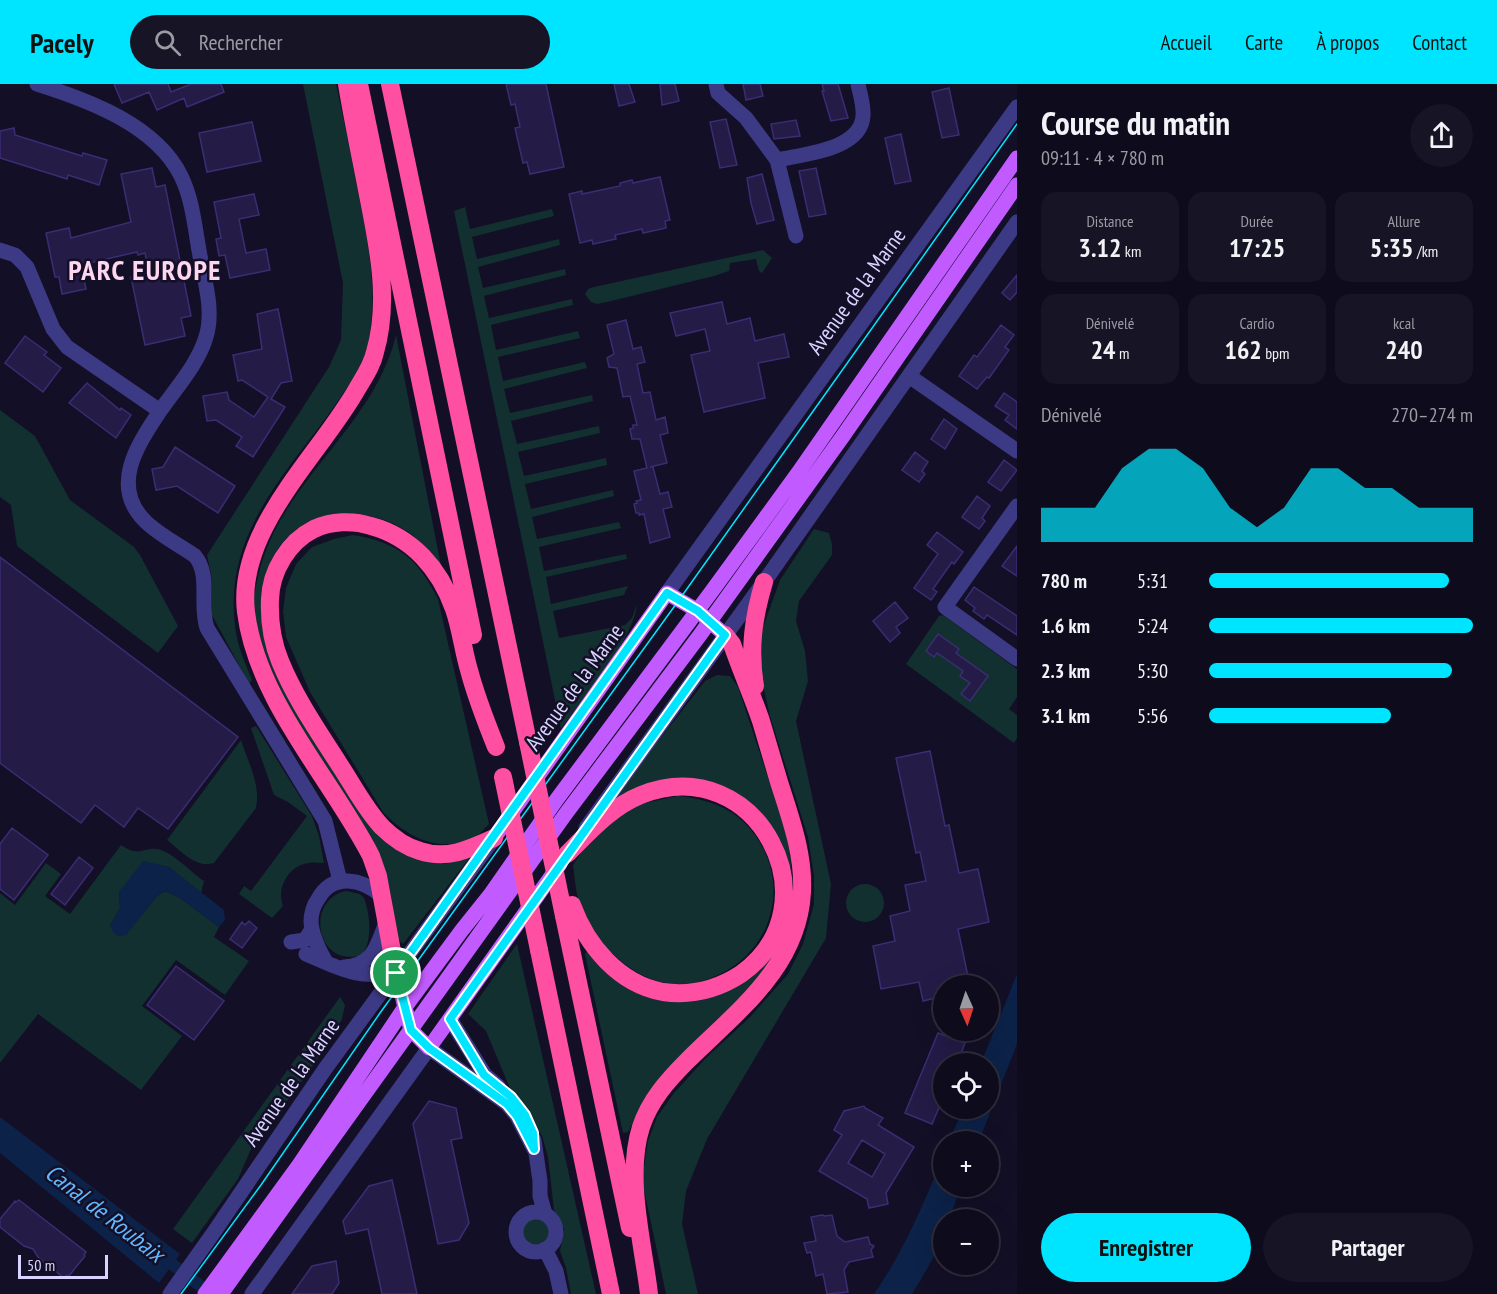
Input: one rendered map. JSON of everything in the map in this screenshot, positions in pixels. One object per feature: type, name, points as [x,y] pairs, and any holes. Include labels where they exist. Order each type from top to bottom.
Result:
[{"type":"highway","points":[[347,84],[380,262],[381,304],[377,343],[370,367],[351,399],[290,486],[264,530],[251,562],[245,599],[250,632],[269,684],[296,734],[366,846],[378,876],[396,973]]},
{"type":"highway","points":[[359,84],[611,1294]]},
{"type":"highway","points":[[390,84],[544,821],[568,910],[643,1294]]},
{"type":"highway","points":[[494,838],[456,853],[439,855],[421,852],[397,840],[384,829],[360,796],[295,692],[280,662],[273,639],[270,611],[272,585],[284,556],[298,539],[316,528],[340,522],[352,522],[387,531],[409,543],[420,553],[440,578],[454,610],[471,678],[496,747]]},
{"type":"highway","points":[[761,721],[751,650],[755,615],[764,582]]},
{"type":"highway","points":[[649,1294],[636,1175],[637,1146],[646,1114],[669,1080],[743,1008],[769,979],[789,945],[799,912],[802,881],[797,842],[761,721],[732,644],[725,635]]},
{"type":"highway","points":[[567,854],[597,824],[623,804],[656,790],[672,786],[689,786],[731,799],[754,817],[769,836],[776,851],[783,884],[783,899],[776,928],[760,957],[729,982],[699,992],[663,992],[646,987],[617,971],[594,947],[568,910]]},
{"type":"main road","points":[[205,1294],[240,1257],[411,1030],[561,821],[704,615],[798,472],[1017,158]]},
{"type":"main road","points":[[221,1294],[240,1257],[405,1007],[849,427],[1017,185]]},
{"type":"main road","points":[[667,593],[704,615],[725,635]]},
{"type":"main road","name":"Avenue de la Marne","points":[[494,838],[667,593]]},
{"type":"main road","points":[[396,973],[411,1030],[429,1048],[567,854]]},
{"type":"street","points":[[38,84],[91,103],[143,132],[167,155],[184,183],[208,297],[210,321],[206,339],[199,354],[139,443],[131,464],[130,490],[134,507],[146,522],[199,561],[202,574],[203,610],[207,628],[325,821],[340,881]]},
{"type":"street","points":[[716,84],[718,93],[746,118],[777,160],[796,236]]},
{"type":"street","points":[[777,160],[840,145],[855,135],[864,115],[858,84]]},
{"type":"street","name":"Avenue de la Marne","points":[[667,593],[1017,106]]},
{"type":"street","points":[[567,854],[764,582],[1017,222]]},
{"type":"street","points":[[0,250],[15,255],[27,267],[53,329],[66,347],[160,411]]},
{"type":"street","points":[[909,376],[1017,451]]},
{"type":"street","points":[[1017,506],[945,607],[1017,659]]},
{"type":"street","name":"Avenue de la Marne","points":[[170,1294],[325,1069],[494,838]]},
{"type":"street","points":[[382,896],[364,883],[346,880],[327,887],[317,901],[311,918],[312,929],[317,945],[331,964],[354,966],[369,959],[387,920]]},
{"type":"street","points":[[291,942],[305,940],[312,929]]},
{"type":"street","points":[[306,954],[364,974],[396,973]]},
{"type":"street","points":[[450,1019],[484,1075],[511,1097],[525,1115],[533,1133],[540,1181],[538,1214]]},
{"type":"street","points":[[252,1294],[429,1048],[507,1104],[517,1116],[534,1149]]},
{"type":"street","points":[[538,1214],[554,1223],[556,1232],[554,1240],[545,1249],[537,1252],[522,1245],[517,1238],[517,1229],[521,1220],[538,1214]]},
{"type":"street","points":[[545,1249],[556,1271],[561,1294]]},
{"type":"green space","points":[[303,84],[336,84],[368,244],[372,286],[371,328],[364,357],[353,378],[267,498],[253,523],[243,549],[236,577],[234,606],[238,643],[252,680],[249,684],[212,615],[211,574],[207,555],[329,367],[341,340],[343,283]]},
{"type":"green space","points":[[465,207],[470,229],[552,209],[554,216],[472,237],[477,259],[559,239],[560,245],[478,267],[483,288],[565,269],[566,275],[484,296],[489,318],[572,299],[573,305],[491,325],[496,350],[578,331],[580,338],[498,357],[503,381],[585,362],[587,368],[504,389],[510,413],[592,395],[593,401],[511,421],[517,444],[599,426],[600,433],[518,452],[524,476],[606,458],[607,465],[525,484],[531,509],[613,490],[614,496],[532,517],[537,539],[619,522],[621,528],[539,547],[544,571],[626,554],[627,559],[546,577],[551,604],[628,586],[624,595],[553,611],[559,638],[625,625],[632,618],[637,604],[634,618],[617,651],[561,729],[454,211]]},
{"type":"green space","points":[[763,250],[772,258],[762,273],[759,271],[756,259],[730,263],[729,271],[714,276],[607,302],[597,304],[591,302],[585,294],[588,289],[594,287]]},
{"type":"green space","points":[[396,335],[441,566],[415,538],[387,521],[349,514],[330,515],[296,530],[282,543],[267,569],[262,604],[264,630],[365,820],[427,860],[446,864],[471,856],[403,944],[397,938],[389,885],[379,854],[307,738],[276,681],[261,642],[254,604],[260,569],[272,537],[288,507],[369,397],[385,367]]},
{"type":"green space","points":[[0,410],[35,436],[70,500],[134,547],[140,555],[178,626],[158,653],[17,546],[11,505],[0,497]]},
{"type":"green space","points":[[814,529],[829,533],[832,555],[799,601],[796,621],[805,651],[808,681],[796,721],[831,884],[826,938],[707,1139],[686,1191],[682,1224],[698,1294],[666,1294],[642,1180],[648,1141],[657,1117],[674,1093],[705,1059],[750,1017],[788,974],[803,944],[814,904],[814,876],[808,837],[770,716],[757,644],[780,580]]},
{"type":"green space","points":[[353,535],[383,543],[405,555],[422,573],[438,599],[489,824],[474,839],[451,844],[429,842],[409,833],[383,812],[310,692],[286,637],[283,611],[286,588],[296,564],[312,547]]},
{"type":"green space","points":[[943,615],[1017,669],[1017,697],[1009,709],[1017,715],[1017,738],[1014,743],[906,664],[939,616]]},
{"type":"green space","points":[[717,675],[730,676],[738,687],[786,832],[792,880],[790,916],[778,949],[766,969],[750,989],[660,1077],[628,1132],[623,1133],[585,954],[587,951],[657,996],[759,964],[788,874],[720,788],[611,802],[705,681]]},
{"type":"green space","points":[[256,726],[312,816],[319,836],[324,863],[302,865],[290,873],[281,892],[283,906],[272,918],[239,894],[244,886],[251,891],[307,816],[274,795],[251,728]]},
{"type":"green space","points":[[241,740],[257,791],[256,808],[214,863],[195,861],[167,840]]},
{"type":"green space","points":[[678,796],[717,805],[738,817],[756,836],[763,848],[770,866],[773,885],[773,903],[768,921],[760,938],[749,953],[718,975],[686,984],[665,983],[639,974],[606,947],[582,910],[573,865],[589,841],[631,806]]},
{"type":"green space","points":[[121,845],[133,851],[155,849],[166,852],[204,881],[201,893],[169,867],[152,864],[119,892],[120,908],[110,926],[126,934],[158,895],[165,891],[180,898],[219,927],[214,937],[249,961],[225,995],[176,960],[142,1006],[182,1036],[141,1090],[38,1014],[0,1063],[0,893],[15,905],[46,863],[61,874],[45,896],[70,914]]},
{"type":"green space","points":[[865,884],[878,890],[884,903],[878,916],[865,922],[852,916],[846,903],[852,890]]},
{"type":"green space","points":[[346,891],[360,894],[364,898],[369,919],[369,935],[362,955],[346,957],[334,952],[325,943],[321,931],[321,918],[325,906],[333,897]]},
{"type":"green space","points":[[517,944],[596,1294],[571,1294],[560,1251],[564,1229],[554,1210],[548,1157],[542,1136],[530,1114],[509,1086],[486,1031],[468,1014]]},
{"type":"green space","points":[[340,997],[345,1005],[342,1019],[311,1069],[251,1149],[238,1179],[192,1243],[173,1229]]},
{"type":"green space","points":[[536,1218],[546,1222],[550,1232],[546,1242],[536,1246],[526,1242],[522,1232],[526,1222]]},
{"type":"water","points":[[143,861],[169,867],[224,910],[225,920],[219,927],[180,898],[165,891],[158,895],[126,935],[114,934],[110,926],[120,908],[119,892]]},
{"type":"water","points":[[1017,974],[1017,1044],[999,1090],[999,1053],[985,1053],[990,1041],[999,1041],[999,1018]]},
{"type":"water","points":[[0,1117],[180,1254],[159,1283],[0,1153]]},
{"type":"water","points":[[959,1119],[988,1119],[983,1131],[953,1131]]},
{"type":"water","points":[[933,1180],[933,1197],[957,1197],[953,1209],[933,1209],[933,1258],[912,1294],[874,1294],[912,1227]]},
{"type":"building","points":[[114,84],[168,84],[171,92],[191,84],[221,84],[224,92],[187,107],[184,98],[157,110],[149,92],[122,103]]},
{"type":"building","points":[[506,84],[546,84],[564,167],[530,174],[527,162],[523,163],[515,128],[520,127],[515,104],[511,105]]},
{"type":"building","points":[[614,84],[629,84],[635,102],[619,106]]},
{"type":"building","points":[[660,84],[675,84],[679,101],[662,105]]},
{"type":"building","points":[[743,84],[760,84],[763,96],[746,100]]},
{"type":"building","points":[[822,84],[838,84],[848,118],[831,121]]},
{"type":"building","points":[[949,88],[959,135],[942,138],[932,92]]},
{"type":"building","points":[[726,119],[737,165],[720,168],[710,122]]},
{"type":"building","points":[[796,120],[800,136],[774,139],[771,124]]},
{"type":"building","points":[[252,122],[261,161],[207,172],[199,133]]},
{"type":"building","points":[[14,128],[15,135],[82,156],[83,153],[107,160],[99,185],[68,175],[67,179],[0,158],[0,131]]},
{"type":"building","points":[[901,134],[911,181],[895,184],[885,138]]},
{"type":"building","points":[[152,168],[156,187],[165,185],[191,316],[181,318],[185,336],[145,345],[131,277],[149,273],[145,253],[138,255],[137,252],[89,263],[90,268],[82,269],[86,289],[62,294],[59,277],[55,277],[46,233],[69,228],[71,238],[131,222],[121,174]]},
{"type":"building","points":[[816,168],[826,214],[809,217],[799,171]]},
{"type":"building","points":[[762,174],[774,220],[757,224],[747,178]]},
{"type":"building","points":[[660,177],[670,220],[665,221],[666,228],[643,233],[642,229],[615,235],[616,239],[593,244],[592,240],[580,243],[569,194],[582,191],[582,194],[620,186],[620,183],[632,180],[633,183]]},
{"type":"building","points":[[254,194],[259,215],[239,219],[246,253],[266,249],[270,270],[230,278],[225,255],[219,256],[216,239],[221,238],[214,202]]},
{"type":"building","points":[[1017,275],[1017,292],[1010,300],[1002,293]]},
{"type":"building","points":[[722,302],[727,324],[750,318],[755,341],[784,334],[789,357],[758,363],[765,398],[704,412],[691,355],[710,351],[705,329],[676,336],[670,313]]},
{"type":"building","points":[[278,309],[292,381],[281,383],[271,399],[285,407],[253,457],[236,446],[242,437],[216,420],[207,421],[203,396],[227,392],[229,400],[254,417],[268,397],[242,380],[238,381],[233,355],[262,349],[257,314]]},
{"type":"building","points":[[626,320],[633,349],[641,347],[645,362],[637,364],[643,393],[650,392],[656,420],[665,417],[668,433],[660,435],[667,463],[650,467],[653,467],[660,494],[668,492],[672,507],[663,509],[670,537],[650,543],[644,514],[636,513],[634,504],[641,500],[634,471],[647,468],[640,439],[632,439],[630,429],[633,425],[637,425],[630,396],[623,397],[617,368],[609,367],[607,358],[614,354],[607,325]]},
{"type":"building","points":[[1001,325],[1014,335],[1005,347],[1009,350],[989,378],[987,377],[977,389],[959,376],[974,355],[977,357]]},
{"type":"building","points":[[25,336],[47,352],[44,355],[61,368],[43,392],[5,363]]},
{"type":"building","points":[[87,383],[120,410],[121,408],[131,415],[116,438],[69,403]]},
{"type":"building","points":[[1004,393],[1017,402],[1017,429],[1005,420],[1009,415],[995,406]]},
{"type":"building","points":[[944,419],[957,429],[945,449],[931,439]]},
{"type":"building","points":[[175,447],[235,486],[218,513],[177,486],[156,490],[152,469],[163,467]]},
{"type":"building","points":[[915,452],[928,462],[922,471],[925,474],[919,482],[902,470]]},
{"type":"building","points":[[1004,460],[1017,470],[1001,491],[988,482]]},
{"type":"building","points":[[977,496],[990,506],[982,518],[985,521],[979,529],[962,517]]},
{"type":"building","points":[[937,532],[963,552],[954,564],[952,562],[933,589],[937,592],[931,600],[914,588],[938,554],[927,545]]},
{"type":"building","points":[[1017,546],[1017,576],[1002,566]]},
{"type":"building","points":[[0,557],[238,737],[168,829],[138,808],[124,827],[95,805],[81,823],[0,763]]},
{"type":"building","points":[[974,587],[1017,616],[1017,635],[987,615],[984,619],[973,611],[975,608],[965,600]]},
{"type":"building","points":[[895,602],[908,618],[896,627],[900,633],[890,642],[873,621]]},
{"type":"building","points":[[938,634],[959,649],[956,653],[988,676],[970,701],[961,694],[970,683],[960,676],[963,671],[937,653],[934,657],[926,651]]},
{"type":"building","points":[[930,751],[945,826],[949,825],[959,873],[978,869],[989,922],[958,929],[968,975],[933,975],[933,999],[923,1001],[919,982],[881,989],[873,946],[895,941],[890,916],[910,911],[905,885],[926,881],[920,852],[916,853],[896,758]]},
{"type":"building","points":[[12,828],[48,855],[14,900],[0,889],[0,844]]},
{"type":"building","points":[[79,857],[93,868],[65,905],[51,894]]},
{"type":"building","points":[[249,921],[257,928],[242,948],[230,939],[242,922],[245,925]]},
{"type":"building","points":[[176,966],[224,1001],[194,1040],[147,1005]]},
{"type":"building","points":[[935,1041],[965,1043],[961,1053],[933,1053],[934,1119],[932,1124],[905,1113]]},
{"type":"building","points":[[429,1101],[456,1108],[462,1138],[451,1140],[469,1223],[459,1240],[438,1244],[413,1124]]},
{"type":"building","points":[[864,1106],[883,1118],[878,1125],[914,1147],[886,1193],[888,1204],[869,1208],[867,1199],[819,1171],[842,1135],[834,1130],[844,1111]],"holes":[[[862,1140],[885,1154],[872,1177],[848,1163]]]},
{"type":"building","points":[[392,1180],[417,1294],[382,1294],[368,1229],[346,1234],[343,1221],[369,1186]]},
{"type":"building","points":[[19,1200],[86,1252],[68,1277],[67,1275],[64,1278],[38,1257],[33,1249],[24,1246],[0,1227],[0,1219],[15,1201]]},
{"type":"building","points":[[832,1215],[837,1236],[845,1242],[868,1237],[870,1244],[874,1246],[871,1250],[873,1257],[849,1262],[844,1270],[848,1292],[827,1294],[823,1274],[816,1276],[811,1252],[807,1253],[804,1243],[816,1241],[811,1217]]},
{"type":"building","points":[[336,1261],[339,1283],[332,1294],[292,1294],[312,1266]]},
{"type":"waterway","name":"Canal de Roubaix","points":[[159,1254],[211,1294]]},
{"type":"tram line","points":[[181,1294],[1017,124]]},
{"type":"district","name":"PARC EUROPE","points":[[145,269]]},
{"type":"route","points":[[667,593],[698,611],[719,627],[725,635],[450,1019],[484,1075],[511,1097],[525,1115],[533,1133],[534,1149],[517,1116],[507,1104],[429,1048],[411,1030],[396,973],[667,593]]}]
